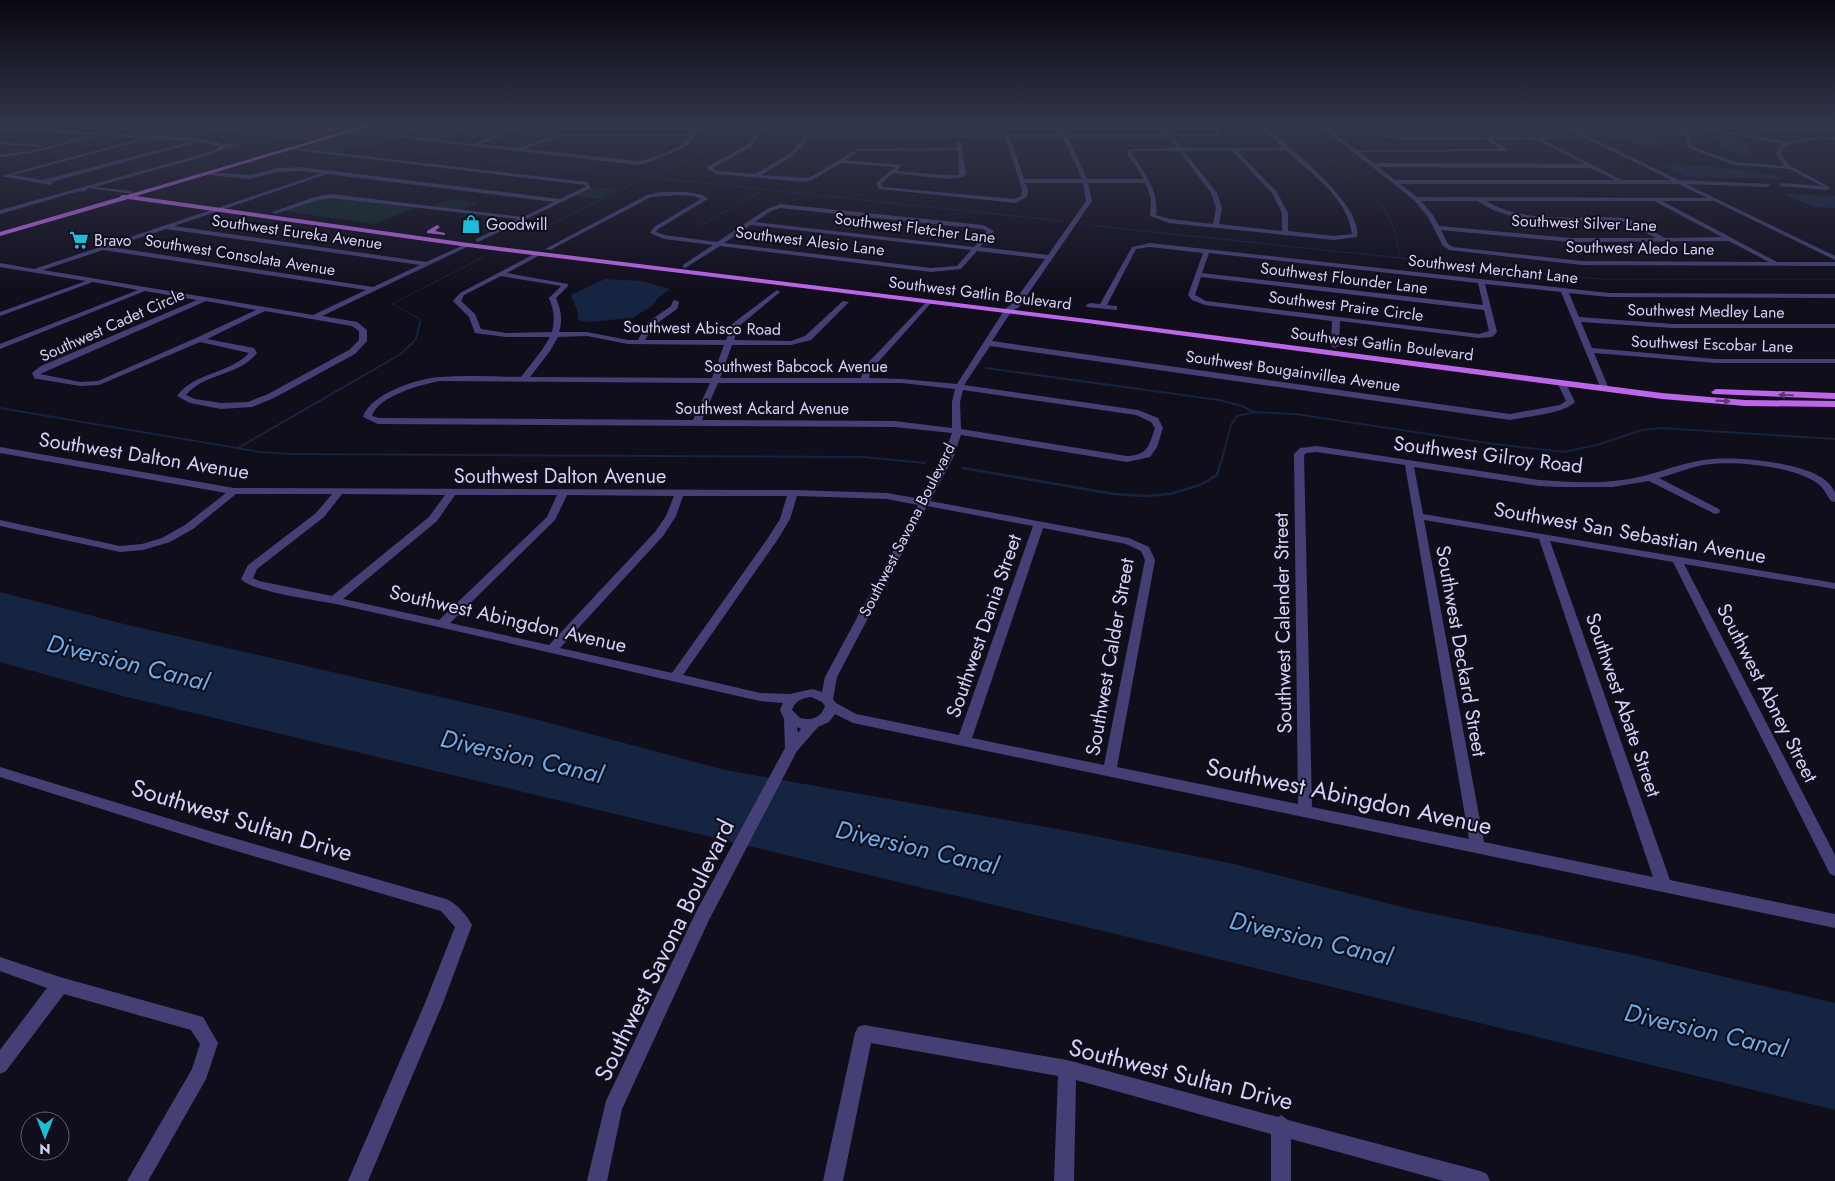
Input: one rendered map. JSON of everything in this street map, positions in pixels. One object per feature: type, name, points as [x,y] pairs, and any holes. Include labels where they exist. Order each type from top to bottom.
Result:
[{"type":"main road","points":[[0,233],[180,180]]},
{"type":"main road","points":[[129,195],[182,180]]},
{"type":"main road","name":"Southwest Gatlin Boulevard","points":[[129,195],[275,212],[420,235]]},
{"type":"main road","name":"Southwest Gatlin Boulevard","points":[[129,195],[219,209],[467,241],[538,254],[930,301],[1012,308],[1335,346],[1716,401],[1835,404]]},
{"type":"main road","points":[[420,235],[437,227],[429,232],[467,241],[530,247]]},
{"type":"main road","points":[[420,235],[462,242],[478,240]]},
{"type":"main road","name":"Southwest Gatlin Boulevard","points":[[467,241],[478,240],[1012,308],[1561,382],[1699,391],[1835,396]]},
{"type":"street","points":[[32,180],[58,184]]},
{"type":"street","points":[[43,182],[50,180]]},
{"type":"street","points":[[0,212],[115,180]]},
{"type":"street","points":[[33,271],[308,180]]},
{"type":"street","points":[[388,180],[560,201]]},
{"type":"street","points":[[478,240],[588,188],[587,184],[555,180]]},
{"type":"street","points":[[883,180],[878,184],[886,189],[1006,201],[1022,198],[1025,192],[1023,181],[1147,181],[1154,193],[1153,216],[1169,221],[1344,238],[1355,234],[1348,210],[1335,193],[1321,180]]},
{"type":"street","points":[[1203,180],[1216,197],[1219,213],[1216,226]]},
{"type":"street","points":[[1263,180],[1274,192],[1285,213],[1285,233]]},
{"type":"street","points":[[1393,180],[1416,199],[1438,228]]},
{"type":"street","points":[[1618,180],[1622,182]]},
{"type":"street","points":[[1681,180],[1715,200],[1835,258]]},
{"type":"street","points":[[1681,180],[1835,253]]},
{"type":"street","points":[[1814,180],[1828,188]]},
{"type":"street","name":"Southwest Savona Boulevard","points":[[829,703],[831,677],[922,503],[948,458],[957,432],[956,402],[959,387],[987,343],[1089,201],[1085,181]]},
{"type":"street","points":[[1395,182],[1761,182],[1835,188]]},
{"type":"street","points":[[1685,182],[1768,186],[1780,184]]},
{"type":"street","points":[[1761,182],[1768,186]]},
{"type":"street","points":[[83,188],[129,195]]},
{"type":"street","name":"Southwest Alesio Lane","points":[[548,249],[649,196],[663,193],[702,196],[705,200],[656,228],[653,233],[664,237],[931,270],[953,270],[960,267],[976,249]]},
{"type":"street","points":[[275,212],[317,198],[331,196],[523,219]]},
{"type":"street","points":[[1416,199],[1715,200]]},
{"type":"street","points":[[1478,200],[1498,212],[1523,217],[1629,221],[1664,240]]},
{"type":"street","points":[[1654,200],[1778,264]]},
{"type":"street","points":[[0,203],[21,206]]},
{"type":"street","points":[[685,266],[718,243],[772,209],[780,206],[986,228],[991,233],[976,249]]},
{"type":"street","name":"Southwest Fletcher Lane","points":[[750,223],[1048,258]]},
{"type":"street","name":"Southwest Eureka Avenue","points":[[164,227],[426,264]]},
{"type":"street","name":"Southwest Silver Lane","points":[[1438,228],[1570,240],[1730,239]]},
{"type":"street","name":"Southwest Aledo Lane","points":[[1438,228],[1446,246],[1465,252],[1582,263],[1835,264]]},
{"type":"street","points":[[314,317],[426,264],[467,241]]},
{"type":"street","name":"Southwest Merchant Lane","points":[[1102,307],[1134,248],[1150,245],[1621,296],[1835,296]]},
{"type":"street","name":"Southwest Consolata Avenue","points":[[102,248],[374,289]]},
{"type":"street","name":"Southwest Praire Circle","points":[[1207,251],[1191,295],[1199,301],[1479,336],[1489,335],[1493,332],[1481,281]]},
{"type":"street","points":[[500,274],[538,254]]},
{"type":"street","points":[[0,265],[92,282],[354,324],[363,330],[363,342],[352,352],[258,402],[242,406],[221,406],[193,401],[181,396],[192,386],[243,362],[253,353],[251,350],[240,347],[199,340]]},
{"type":"street","points":[[500,274],[566,285],[552,298],[559,315],[557,334],[524,379]]},
{"type":"street","name":"Southwest Abisco Road","points":[[500,274],[462,294],[457,301],[472,316],[478,331],[484,334],[587,334],[620,341],[640,342],[786,343],[802,341],[846,302]]},
{"type":"street","name":"Southwest Flounder Lane","points":[[1198,274],[1487,308]]},
{"type":"street","points":[[0,314],[92,282]]},
{"type":"street","points":[[0,348],[144,290]]},
{"type":"street","points":[[1564,290],[1603,384]]},
{"type":"street","points":[[697,422],[716,381],[735,326],[740,319],[777,292]]},
{"type":"street","name":"Southwest Cadet Circle","points":[[204,300],[44,368],[36,374],[38,377],[80,384],[99,383],[199,340],[263,309]]},
{"type":"street","points":[[864,381],[867,369],[930,301]]},
{"type":"street","points":[[640,342],[648,326],[674,307],[675,302]]},
{"type":"street","points":[[0,305],[16,308]]},
{"type":"street","points":[[1090,305],[1114,308]]},
{"type":"street","points":[[1335,346],[1336,319]]},
{"type":"street","name":"Southwest Medley Lane","points":[[1576,319],[1673,326],[1835,326]]},
{"type":"street","name":"Southwest Bougainvillea Avenue","points":[[987,343],[1510,416],[1563,407],[1571,402],[1561,382]]},
{"type":"street","name":"Southwest Escobar Lane","points":[[1589,350],[1716,361],[1835,361]]},
{"type":"street","name":"Southwest Babcock Avenue","points":[[378,421],[367,417],[366,413],[370,408],[410,385],[425,380],[911,382],[959,387],[1138,413],[1155,420],[1159,428],[1150,453],[1142,458]]},
{"type":"street","name":"Southwest Ackard Avenue","points":[[378,421],[894,424],[957,432],[1120,459],[1142,458]]},
{"type":"street","name":"Southwest Calender Street","points":[[1304,811],[1299,454],[1306,449],[1317,449]]},
{"type":"street","name":"Southwest Gilroy Road","points":[[1317,449],[1539,483],[1574,486],[1619,484],[1651,478],[1715,461],[1783,468],[1802,472],[1822,482],[1835,500]]},
{"type":"street","name":"Southwest Dalton Avenue","points":[[0,450],[234,491],[793,493],[887,496],[1120,538]]},
{"type":"street","name":"Southwest Deckard Street","points":[[1409,462],[1477,846]]},
{"type":"street","points":[[1651,478],[1715,511]]},
{"type":"street","points":[[0,524],[120,549],[144,547],[166,540],[189,528],[234,491]]},
{"type":"street","name":"Southwest Abingdon Avenue","points":[[339,492],[320,515],[252,567],[248,579],[256,584],[442,624],[760,697],[799,696]]},
{"type":"street","points":[[334,600],[433,519],[452,492]]},
{"type":"street","points":[[442,624],[551,518],[563,493]]},
{"type":"street","points":[[675,677],[773,539],[785,519],[793,493]]},
{"type":"street","points":[[552,649],[659,534],[672,516],[679,494]]},
{"type":"street","name":"Southwest San Sebastian Avenue","points":[[1418,516],[1835,586]]},
{"type":"street","name":"Southwest Dania Street","points":[[964,740],[1039,524]]},
{"type":"street","name":"Southwest Calder Street","points":[[1110,770],[1150,560],[1148,552],[1141,546],[1120,538]]},
{"type":"street","name":"Southwest Abate Street","points":[[1544,538],[1664,886]]},
{"type":"street","name":"Southwest Abney Street","points":[[1677,560],[1835,870]]},
{"type":"street","name":"Southwest Savona Boulevard","points":[[799,696],[831,677]]},
{"type":"street","points":[[788,715],[800,724],[817,722],[829,714],[829,703],[818,694],[799,696],[788,715],[792,748]]},
{"type":"street","name":"Southwest Abingdon Avenue","points":[[760,697],[788,715]]},
{"type":"street","name":"Southwest Abingdon Avenue","points":[[829,703],[853,718]]},
{"type":"street","name":"Southwest Abingdon Avenue","points":[[817,722],[853,718],[1835,920]]},
{"type":"street","name":"Southwest Savona Boulevard","points":[[597,1181],[613,1108],[702,917],[792,748],[817,722]]},
{"type":"street","name":"Southwest Sultan Drive","points":[[0,772],[216,839],[446,906],[464,925],[434,1003],[358,1181]]},
{"type":"street","points":[[0,964],[60,985],[197,1023],[209,1043],[200,1073],[138,1181]]},
{"type":"street","points":[[0,1065],[60,985]]},
{"type":"street","name":"Southwest Sultan Drive","points":[[833,1181],[864,1033],[1067,1069],[1281,1125],[1480,1181]]},
{"type":"street","points":[[1064,1181],[1067,1069]]},
{"type":"street","points":[[1281,1125],[1281,1181]]},
{"type":"green space","points":[[592,188],[620,189],[599,199],[577,196]]},
{"type":"green space","points":[[334,198],[414,208],[375,224],[284,211],[318,199]]},
{"type":"green space","points":[[450,199],[478,203],[460,210],[432,207]]},
{"type":"water","points":[[1781,193],[1835,196],[1835,208],[1814,207]]},
{"type":"water","points":[[605,279],[642,281],[670,289],[659,297],[652,306],[632,318],[588,322],[578,320],[577,309],[571,297],[572,294]]},
{"type":"water","name":"Diversion Canal","points":[[0,592],[124,624],[527,717],[725,770],[1085,834],[1234,864],[1410,909],[1633,955],[1835,1003],[1835,1110],[1153,943],[123,696],[0,662]]},
{"type":"waterway","points":[[531,234],[640,180]]},
{"type":"waterway","points":[[676,180],[764,189]]},
{"type":"waterway","points":[[1355,180],[1381,203],[1394,229],[1400,258]]},
{"type":"waterway","points":[[701,225],[764,189]]},
{"type":"waterway","points":[[764,189],[1062,221]]},
{"type":"waterway","points":[[1087,225],[1599,279],[1835,279]]},
{"type":"waterway","points":[[421,323],[420,319],[392,304],[485,256]]},
{"type":"waterway","points":[[238,448],[401,354],[416,339],[420,322]]},
{"type":"waterway","points":[[986,368],[1219,400],[1242,406],[1253,412]]},
{"type":"waterway","points":[[0,408],[260,452],[293,454],[864,457],[925,463]]},
{"type":"waterway","points":[[1220,466],[1231,425],[1237,416],[1254,412],[1295,414],[1494,444],[1564,452],[1597,445],[1642,430],[1662,428],[1835,439]]},
{"type":"waterway","points":[[963,468],[1114,494],[1146,496],[1170,494],[1200,485],[1217,475],[1220,464]]},
{"type":"place","name":"Goodwill","points":[[471,224]]},
{"type":"place","name":"Bravo","points":[[79,240]]}]
